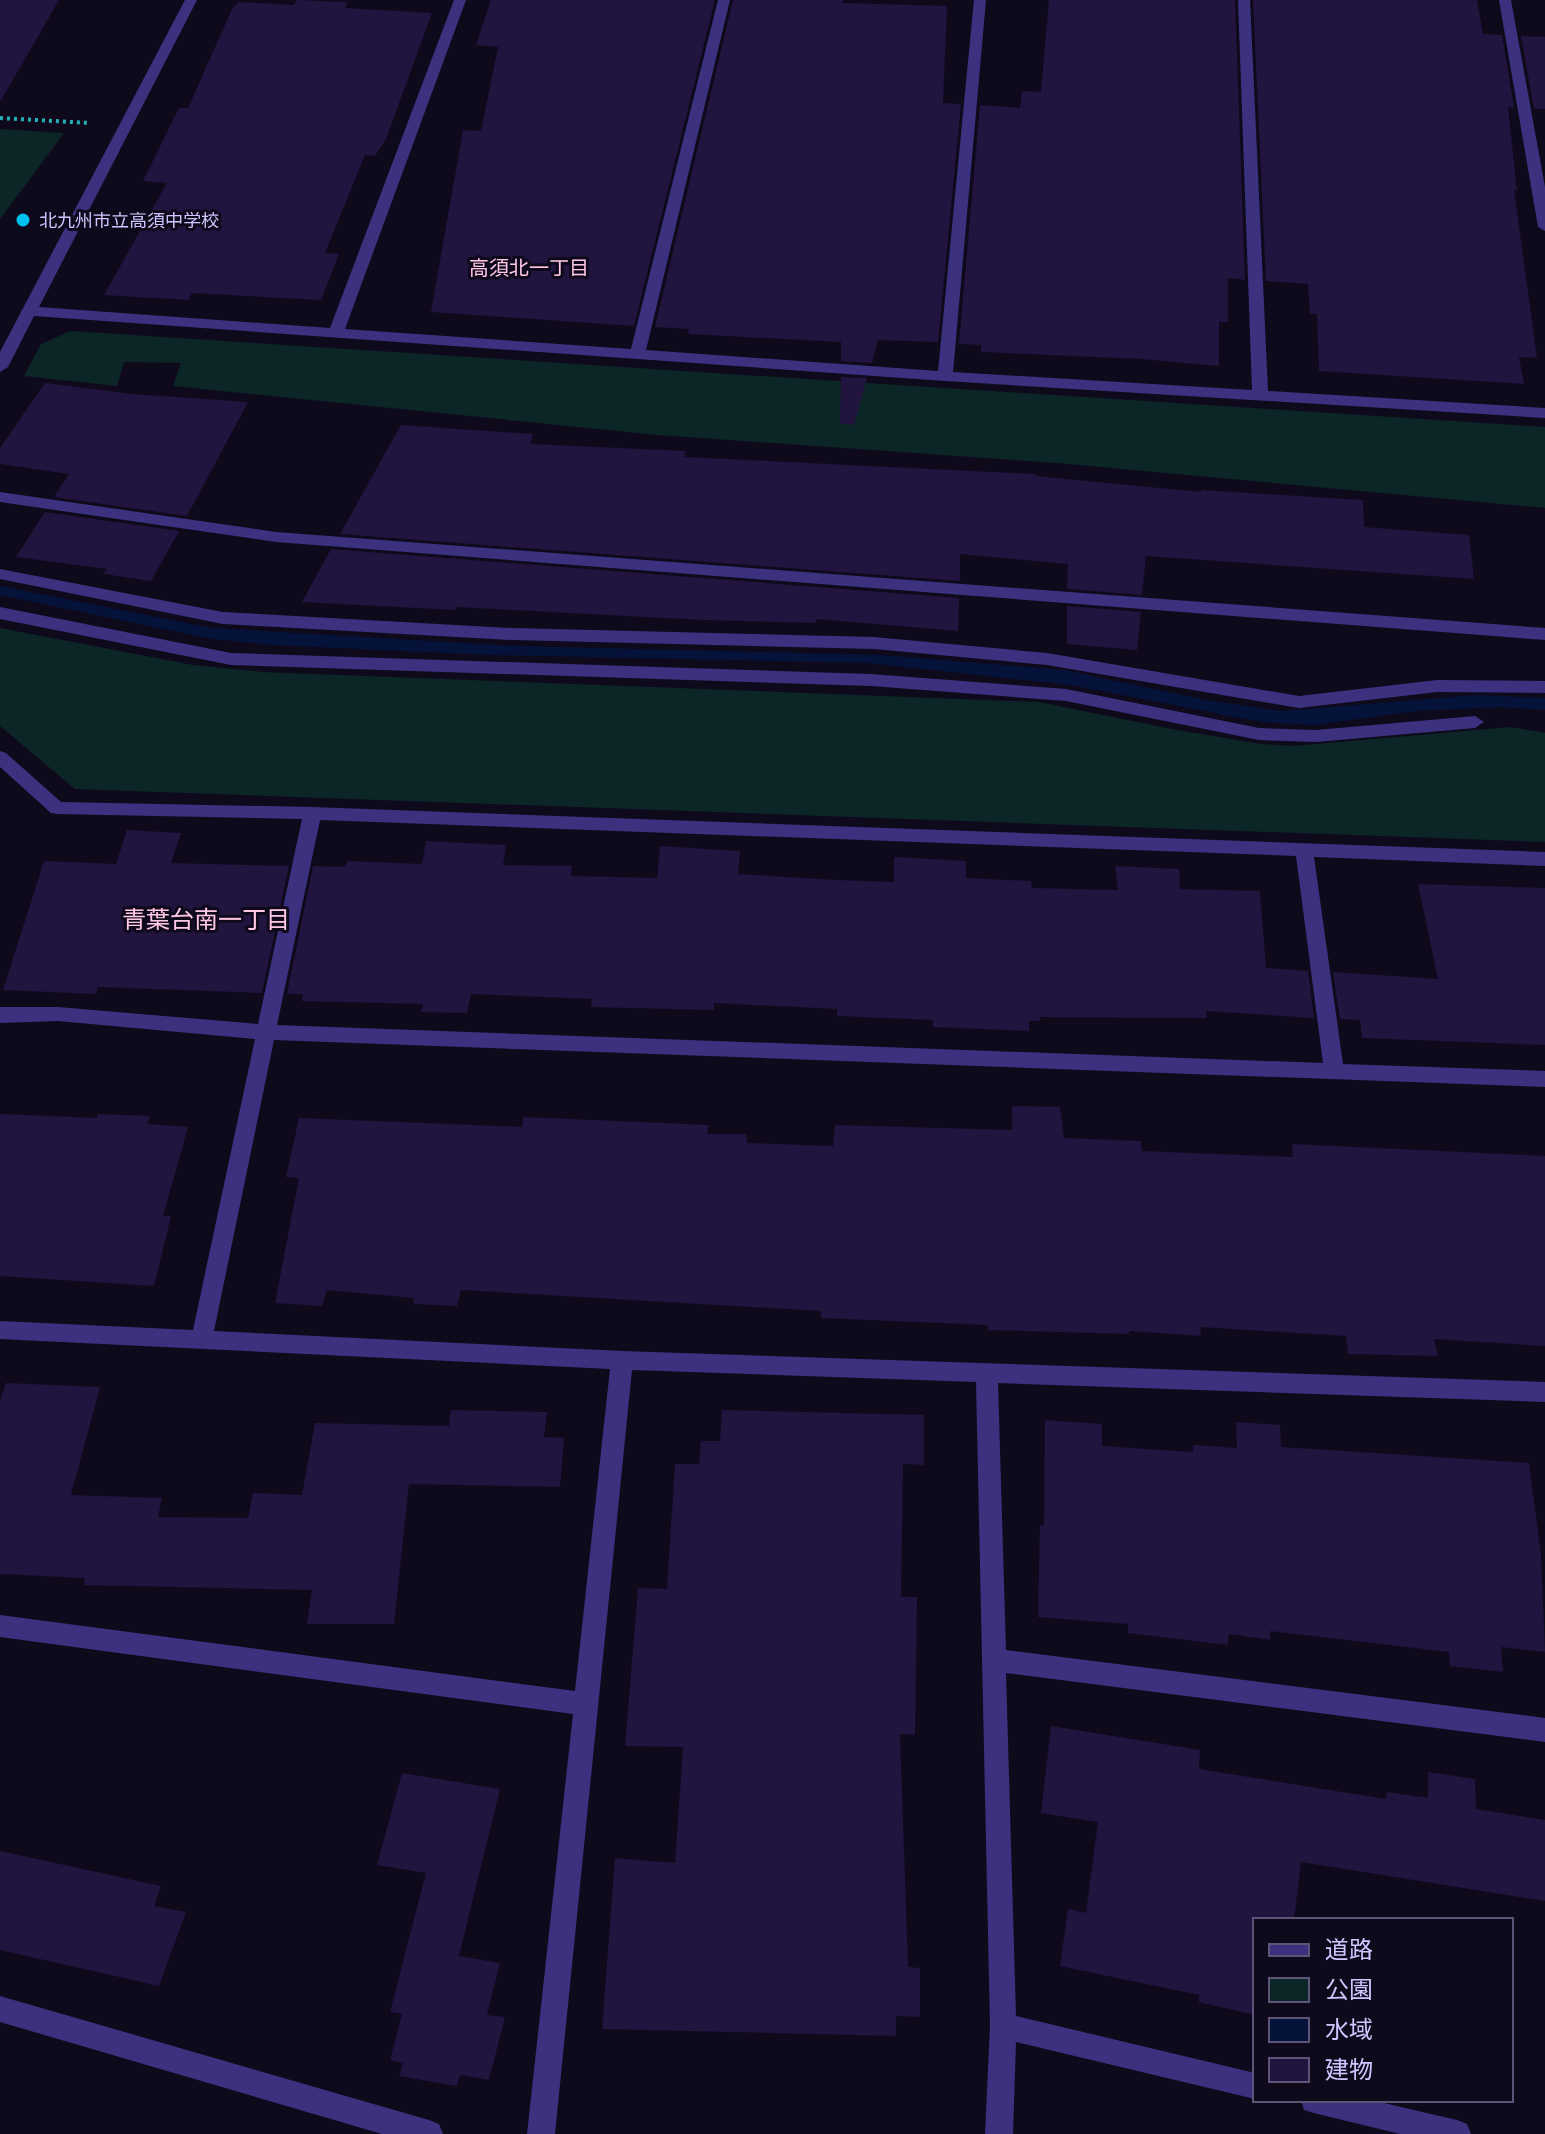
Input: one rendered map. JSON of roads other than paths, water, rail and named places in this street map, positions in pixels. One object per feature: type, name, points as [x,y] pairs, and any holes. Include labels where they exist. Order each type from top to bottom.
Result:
[{"type":"street","points":[[0,367],[191,0]]},
{"type":"street","points":[[336,333],[460,0]]},
{"type":"street","points":[[638,353],[724,0]]},
{"type":"street","points":[[945,376],[980,0]]},
{"type":"street","points":[[1244,0],[1260,395]]},
{"type":"street","points":[[1505,0],[1545,227]]},
{"type":"street","points":[[29,311],[945,376],[1545,413]]},
{"type":"street","points":[[0,497],[276,537],[1545,634]]},
{"type":"street","points":[[0,574],[223,618],[512,634],[874,643],[1047,659],[1299,702],[1437,686],[1545,687]]},
{"type":"street","points":[[0,613],[231,659],[871,680],[1066,695],[1259,734],[1316,736],[1475,722]]},
{"type":"street","points":[[0,757],[57,808],[312,813],[1545,859]]},
{"type":"street","points":[[202,1337],[312,813]]},
{"type":"street","points":[[1304,850],[1334,1071]]},
{"type":"street","points":[[0,1015],[58,1014],[266,1032],[1545,1079]]},
{"type":"street","points":[[0,1330],[202,1337],[622,1360],[1545,1392]]},
{"type":"street","points":[[541,2134],[622,1360]]},
{"type":"street","points":[[987,1372],[1003,2026],[999,2134]]},
{"type":"street","points":[[0,1626],[586,1704]]},
{"type":"street","points":[[994,1660],[1545,1730]]},
{"type":"street","points":[[0,2009],[429,2134]]},
{"type":"street","points":[[1003,2026],[1253,2086]]},
{"type":"street","points":[[1322,2102],[1457,2134]]},
{"type":"water","points":[[0,586],[212,628],[515,646],[881,655],[1064,670],[1206,700],[1281,711],[1476,695],[1545,698],[1545,710],[1500,707],[1417,711],[1314,725],[1261,722],[1071,685],[867,663],[491,655],[273,645],[212,639],[0,595]]},
{"type":"place","name":"北九州市立高須中学校","points":[[23,220]]},
{"type":"district","name":"高須北一丁目","points":[[529,268]]},
{"type":"district","name":"青葉台南一丁目","points":[[206,919]]}]
